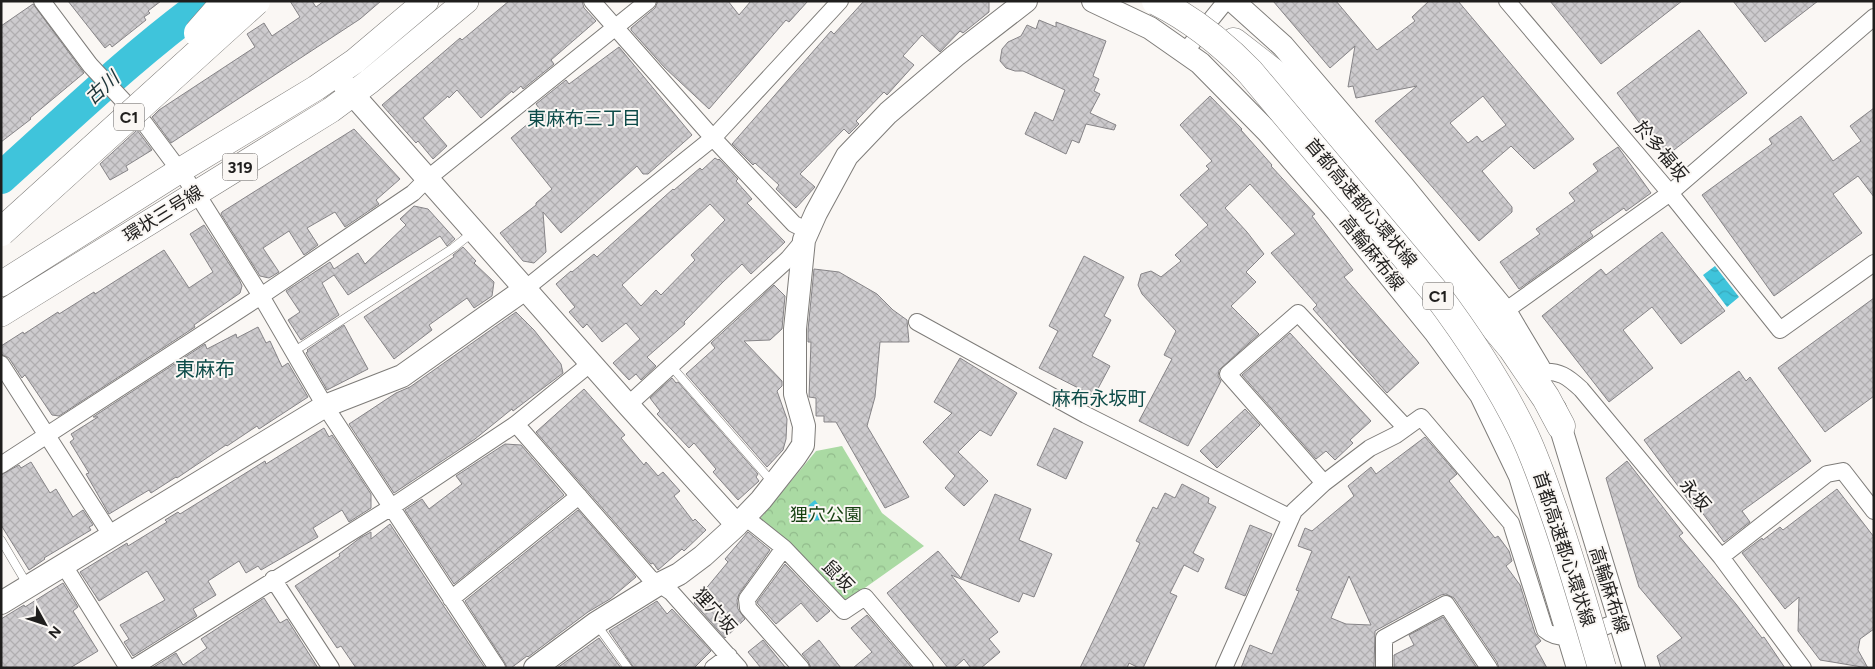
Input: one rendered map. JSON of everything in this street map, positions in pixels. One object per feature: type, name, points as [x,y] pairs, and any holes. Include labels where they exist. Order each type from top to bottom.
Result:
[{"type":"highway","points":[[17,208],[192,40],[226,1]]},
{"type":"highway","points":[[17,208],[167,75],[197,45],[235,1]]},
{"type":"highway","name":"C1","points":[[1,232],[17,208],[243,1]]},
{"type":"highway","name":"C1","points":[[17,208],[256,1]]},
{"type":"highway","name":"首都高速都心環状線","points":[[1156,1],[1185,11],[1198,13],[1234,42],[1279,89],[1448,281],[1530,428],[1546,463],[1574,544]]},
{"type":"highway","points":[[1161,1],[1185,11]]},
{"type":"highway","name":"首都高速都心環状線","points":[[1185,11],[1228,49],[1272,96],[1435,292],[1481,358],[1523,431],[1539,469],[1566,546],[1602,668]]},
{"type":"highway","points":[[1448,281],[1512,348],[1546,398],[1561,426]]},
{"type":"main road","name":"環状三号線","points":[[1,284],[335,75],[354,62],[426,1]]},
{"type":"main road","name":"環状三号線","points":[[1,314],[330,110],[352,95],[466,1]]},
{"type":"main road","points":[[71,241],[84,264]]},
{"type":"street","points":[[42,1],[90,65],[144,124],[196,194],[261,296],[325,406],[496,668]]},
{"type":"street","points":[[592,1],[713,138],[806,236]]},
{"type":"street","points":[[1,465],[261,296],[413,193],[427,179],[648,1]]},
{"type":"street","points":[[1,603],[325,406],[402,376],[526,290],[713,138],[840,1]]},
{"type":"street","points":[[628,405],[788,259],[806,236],[816,213],[847,156],[881,120],[955,56],[1026,1]]},
{"type":"street","name":"高輪麻布線","points":[[1094,1],[1150,28],[1200,63],[1268,132],[1338,211],[1435,332],[1481,395],[1520,476],[1578,668]]},
{"type":"street","points":[[1184,53],[1226,1]]},
{"type":"street","name":"高輪麻布線","points":[[1233,1],[1283,46],[1403,186],[1505,311],[1530,351],[1541,372],[1561,426],[1634,668]]},
{"type":"street","name":"於多福坂","points":[[1507,1],[1670,193],[1780,330],[1874,263]]},
{"type":"street","points":[[1505,311],[1670,193],[1874,17]]},
{"type":"street","points":[[335,75],[628,405],[741,521],[784,548],[747,600],[748,608],[801,668]]},
{"type":"street","points":[[535,668],[596,623],[678,574],[703,556],[741,521],[774,484],[803,445],[804,426],[795,394],[795,330],[806,236]]},
{"type":"street","points":[[1324,483],[1228,374],[1298,313],[1406,428]]},
{"type":"street","points":[[917,322],[1086,414],[1291,518]]},
{"type":"street","points":[[133,668],[273,579],[390,508],[516,424],[591,363]]},
{"type":"street","points":[[1,364],[111,535]]},
{"type":"street","name":"永坂","points":[[1541,372],[1552,371],[1567,376],[1581,389],[1721,557],[1802,668]]},
{"type":"street","points":[[1224,668],[1294,511],[1324,483],[1370,448],[1396,435],[1421,417],[1511,523],[1545,630],[1551,635],[1568,637],[1620,621]]},
{"type":"street","name":"狸穴坂","points":[[516,424],[650,578],[675,596],[734,662]]},
{"type":"street","points":[[1721,557],[1827,474],[1842,470],[1874,511]]},
{"type":"street","points":[[451,599],[579,496]]},
{"type":"street","name":"鼠坂","points":[[784,548],[844,611],[865,597],[924,668]]},
{"type":"street","points":[[63,564],[128,668]]},
{"type":"street","points":[[273,579],[331,668]]},
{"type":"street","points":[[1384,668],[1384,638],[1446,604],[1489,668]]},
{"type":"street","points":[[713,668],[734,662]]},
{"type":"lane","points":[[293,352],[453,248],[474,232]]},
{"type":"lane","points":[[671,366],[774,484]]},
{"type":"lane","points":[[1,540],[28,586]]},
{"type":"lane","points":[[596,623],[628,668]]},
{"type":"green space","name":"狸穴公園","points":[[842,446],[882,513],[924,546],[845,602],[759,520],[816,451]]},
{"type":"water","points":[[1715,266],[1739,297],[1727,307],[1703,275]]},
{"type":"water","points":[[815,500],[822,510],[821,520],[812,521],[801,517],[810,504]]},
{"type":"building","points":[[68,1],[161,1],[148,11],[150,13],[144,17],[146,20],[112,47],[110,44],[105,48]]},
{"type":"building","points":[[290,1],[312,1],[316,7],[324,1],[381,1],[360,19],[171,143],[152,117],[159,110],[255,47],[247,34],[264,23],[272,36],[300,17]]},
{"type":"building","points":[[509,1],[582,1],[584,8],[596,21],[551,60],[554,64],[523,89],[521,86],[513,93],[512,91],[481,118],[457,90],[449,98],[448,96],[423,118],[447,146],[433,159],[382,105],[460,38],[462,40]]},
{"type":"building","points":[[658,1],[728,1],[739,15],[751,1],[808,1],[789,22],[786,20],[709,109],[664,67],[631,30],[655,8]]},
{"type":"building","points":[[864,1],[989,1],[989,12],[963,33],[960,31],[940,52],[922,35],[903,56],[914,65],[887,95],[884,92],[856,121],[859,124],[849,134],[844,129],[800,174],[815,187],[796,208],[776,189],[779,185],[755,163],[753,165],[732,144],[831,31],[834,34]]},
{"type":"building","points":[[1273,1],[1336,1],[1377,50],[1415,21],[1412,17],[1429,1],[1458,1],[1574,139],[1534,169],[1511,146],[1482,171],[1512,207],[1512,212],[1479,241],[1375,121],[1417,86],[1356,98],[1353,86],[1348,87],[1355,46],[1330,68]],"holes":[[[1483,96],[1506,125],[1482,142],[1477,136],[1468,143],[1450,123]]]},
{"type":"building","points":[[1550,1],[1682,1],[1601,64]]},
{"type":"building","points":[[1733,1],[1818,1],[1765,42]]},
{"type":"building","points":[[33,4],[84,73],[1,142],[1,26]]},
{"type":"building","points":[[1039,20],[1056,27],[1056,22],[1106,41],[1093,76],[1099,79],[1094,91],[1100,94],[1090,113],[1116,125],[1114,130],[1086,124],[1079,143],[1072,140],[1066,154],[1025,134],[1035,112],[1053,121],[1065,90],[1023,71],[1006,68],[1000,61],[1002,49],[1008,42],[1021,36],[1027,25],[1036,29]]},
{"type":"building","points":[[1699,30],[1747,93],[1665,157],[1617,93]]},
{"type":"building","points":[[619,47],[692,135],[648,174],[643,174],[637,166],[561,233],[543,212],[546,252],[534,263],[523,261],[500,233],[536,205],[552,189],[511,138],[542,112],[536,104],[566,80],[569,84]]},
{"type":"building","points":[[1210,96],[1242,129],[1271,166],[1315,214],[1312,216],[1353,270],[1344,277],[1419,363],[1387,393],[1313,309],[1317,305],[1271,253],[1295,234],[1250,184],[1225,208],[1264,254],[1246,272],[1256,282],[1231,306],[1259,334],[1219,370],[1218,376],[1221,381],[1188,446],[1139,421],[1172,359],[1164,355],[1176,331],[1142,294],[1138,285],[1141,274],[1151,271],[1161,277],[1181,261],[1175,255],[1208,225],[1180,195],[1209,169],[1206,166],[1212,161],[1180,125]]},
{"type":"building","points":[[1874,108],[1874,197],[1858,176],[1833,194],[1862,233],[1774,296],[1702,195],[1772,144],[1769,139],[1801,116],[1833,161],[1861,141],[1850,126]]},
{"type":"building","points":[[354,129],[400,179],[376,200],[379,204],[345,227],[335,212],[307,228],[318,245],[304,255],[289,231],[263,248],[279,272],[269,278],[260,276],[221,214],[222,212]]},
{"type":"building","points":[[137,130],[152,150],[126,166],[128,170],[110,180],[100,164]]},
{"type":"building","points":[[1618,147],[1651,193],[1626,211],[1624,208],[1590,232],[1593,236],[1519,289],[1500,262],[1540,234],[1536,229],[1575,201],[1569,193],[1598,171],[1593,164]]},
{"type":"building","points":[[715,158],[719,159],[738,179],[736,181],[752,199],[747,203],[785,242],[751,274],[742,264],[684,322],[685,324],[647,357],[656,366],[641,380],[636,374],[629,380],[613,363],[640,339],[626,323],[602,342],[587,324],[583,328],[569,312],[575,307],[556,284],[594,254],[597,257],[673,189],[700,168],[702,170]],"holes":[[[710,204],[725,220],[691,255],[695,260],[661,295],[656,290],[641,306],[622,285]]]},
{"type":"building","points":[[414,206],[428,209],[455,239],[447,246],[440,236],[348,295],[334,275],[322,283],[339,315],[301,340],[288,320],[300,312],[286,291],[330,262],[334,269],[358,253],[365,264],[406,225],[400,219]]},
{"type":"building","points":[[204,225],[239,279],[242,286],[240,293],[194,325],[195,327],[59,416],[52,415],[25,375],[22,378],[9,358],[1,354],[1,346],[94,292],[95,294],[164,250],[189,288],[213,272],[190,234]]},
{"type":"building","points":[[1662,232],[1725,311],[1681,344],[1652,307],[1623,330],[1653,368],[1609,402],[1542,316],[1601,269],[1606,275]]},
{"type":"building","points":[[463,247],[476,261],[474,263],[494,282],[492,296],[474,308],[467,298],[429,325],[432,330],[394,359],[364,317],[454,257],[453,255]]},
{"type":"building","points":[[1084,256],[1124,277],[1104,316],[1111,320],[1092,356],[1110,366],[1094,396],[1039,368],[1058,331],[1049,326]]},
{"type":"building","points":[[814,269],[839,272],[877,294],[893,310],[907,320],[909,342],[880,342],[875,397],[867,426],[909,497],[885,508],[836,422],[824,422],[824,416],[816,416],[816,398],[809,397],[811,342],[808,342],[808,330]]},
{"type":"building","points":[[774,285],[785,296],[782,329],[770,340],[744,341],[782,381],[782,386],[777,391],[787,419],[786,439],[783,450],[767,467],[686,374],[715,348],[711,343]]},
{"type":"building","points":[[1874,298],[1874,396],[1825,432],[1778,368]]},
{"type":"building","points":[[516,312],[534,330],[561,364],[563,373],[513,411],[512,409],[475,439],[394,493],[349,424],[396,393],[410,387]]},
{"type":"building","points":[[344,325],[368,369],[327,390],[306,353],[307,350]]},
{"type":"building","points":[[258,327],[266,343],[270,341],[282,367],[288,363],[308,397],[259,429],[257,426],[226,445],[177,478],[151,493],[149,490],[109,514],[86,474],[89,473],[70,442],[74,439],[71,434],[98,417],[93,417],[205,344],[207,349],[236,334],[237,338]]},
{"type":"building","points":[[1290,333],[1371,421],[1350,440],[1353,443],[1335,460],[1326,451],[1316,459],[1242,375]]},
{"type":"building","points":[[960,358],[1017,393],[991,436],[980,430],[958,452],[988,481],[964,506],[945,488],[955,476],[923,442],[952,413],[934,402]]},
{"type":"building","points":[[1739,371],[1746,381],[1750,377],[1811,461],[1742,511],[1750,522],[1724,542],[1698,507],[1695,509],[1644,440]]},
{"type":"building","points":[[672,378],[676,383],[678,382],[758,474],[756,477],[759,481],[738,500],[713,472],[716,469],[694,443],[689,448],[657,414],[660,411],[650,398]]},
{"type":"building","points":[[584,389],[625,435],[621,438],[644,465],[646,462],[658,476],[663,472],[680,491],[674,496],[693,521],[695,519],[706,530],[684,551],[682,549],[658,570],[536,432]]},
{"type":"building","points":[[1245,409],[1260,425],[1217,468],[1200,451]]},
{"type":"building","points":[[324,428],[329,437],[332,435],[371,494],[371,508],[349,522],[342,510],[313,528],[318,537],[261,570],[258,566],[246,573],[239,561],[208,581],[216,595],[193,609],[197,616],[133,656],[124,642],[129,639],[120,625],[165,600],[147,571],[99,601],[80,572],[127,543],[128,546],[167,522],[165,520],[178,512],[180,514],[265,461],[266,464]]},
{"type":"building","points":[[1054,428],[1083,442],[1066,479],[1037,465]]},
{"type":"building","points":[[1425,437],[1457,474],[1449,481],[1495,538],[1498,536],[1509,551],[1512,561],[1506,566],[1520,585],[1535,633],[1541,641],[1535,646],[1547,668],[1499,668],[1497,662],[1454,598],[1446,594],[1375,631],[1374,668],[1241,668],[1250,645],[1272,654],[1299,591],[1296,590],[1312,551],[1298,546],[1305,528],[1312,531],[1354,496],[1348,486],[1371,467],[1376,474]],"holes":[[[1349,576],[1371,625],[1346,624],[1331,618]]]},
{"type":"building","points":[[505,444],[521,445],[564,495],[454,584],[405,510],[422,499],[429,509],[462,484],[456,476]]},
{"type":"building","points":[[1627,461],[1683,533],[1679,536],[1762,638],[1764,637],[1785,668],[1661,668],[1657,656],[1682,638],[1639,587],[1606,478]]},
{"type":"building","points":[[31,462],[50,493],[56,489],[73,517],[83,510],[93,525],[89,527],[91,530],[44,558],[29,570],[1,525],[1,475],[19,465],[21,468]]},
{"type":"building","points":[[1182,484],[1209,498],[1208,503],[1216,507],[1193,553],[1204,559],[1198,572],[1184,565],[1170,593],[1177,596],[1143,668],[1129,663],[1127,668],[1080,668],[1140,543],[1136,541],[1153,507],[1157,509],[1165,493],[1175,498]]},
{"type":"building","points":[[1837,489],[1874,537],[1874,629],[1860,639],[1858,650],[1868,668],[1820,660],[1798,631],[1799,597],[1785,609],[1742,553],[1780,527],[1783,530]]},
{"type":"building","points":[[995,494],[1031,509],[1019,540],[1052,554],[1034,597],[1023,593],[1019,602],[951,575],[998,632],[989,639],[1000,652],[981,668],[971,668],[964,659],[954,668],[948,668],[887,593],[938,551],[961,578]]},
{"type":"building","points":[[578,510],[636,577],[610,599],[588,612],[528,657],[511,668],[507,668],[465,601]]},
{"type":"building","points":[[390,524],[485,668],[356,668],[341,646],[337,648],[295,586],[340,556],[339,554],[360,538],[371,532],[371,539]]},
{"type":"building","points":[[1250,525],[1272,534],[1245,596],[1225,588]]},
{"type":"building","points":[[748,532],[770,550],[739,594],[737,600],[738,609],[745,619],[725,638],[694,603],[728,562],[725,559]]},
{"type":"building","points":[[785,564],[830,611],[817,622],[801,603],[776,624],[758,604],[757,602]]},
{"type":"building","points":[[63,583],[78,607],[73,611],[98,651],[70,668],[1,668],[1,619],[24,605],[25,607]]},
{"type":"building","points":[[264,598],[280,623],[287,619],[318,668],[152,668],[176,653],[183,665],[207,648],[201,639]]},
{"type":"building","points":[[657,601],[667,614],[672,609],[711,651],[694,668],[634,668],[609,631]]},
{"type":"building","points":[[867,615],[912,668],[853,668],[872,652],[851,628]]},
{"type":"building","points":[[1443,617],[1477,668],[1394,668],[1394,655],[1414,645],[1409,635]]},
{"type":"building","points":[[599,638],[621,668],[557,668]]},
{"type":"building","points":[[763,640],[787,668],[761,668],[748,652]]},
{"type":"building","points":[[819,640],[841,668],[811,668],[802,654]]},
{"type":"waterway","name":"古川","points":[[1,178],[127,64],[207,1]]},
{"type":"district","name":"東麻布三丁目","points":[[584,118]]},
{"type":"district","name":"東麻布","points":[[205,369]]},
{"type":"district","name":"麻布永坂町","points":[[1099,398]]}]
